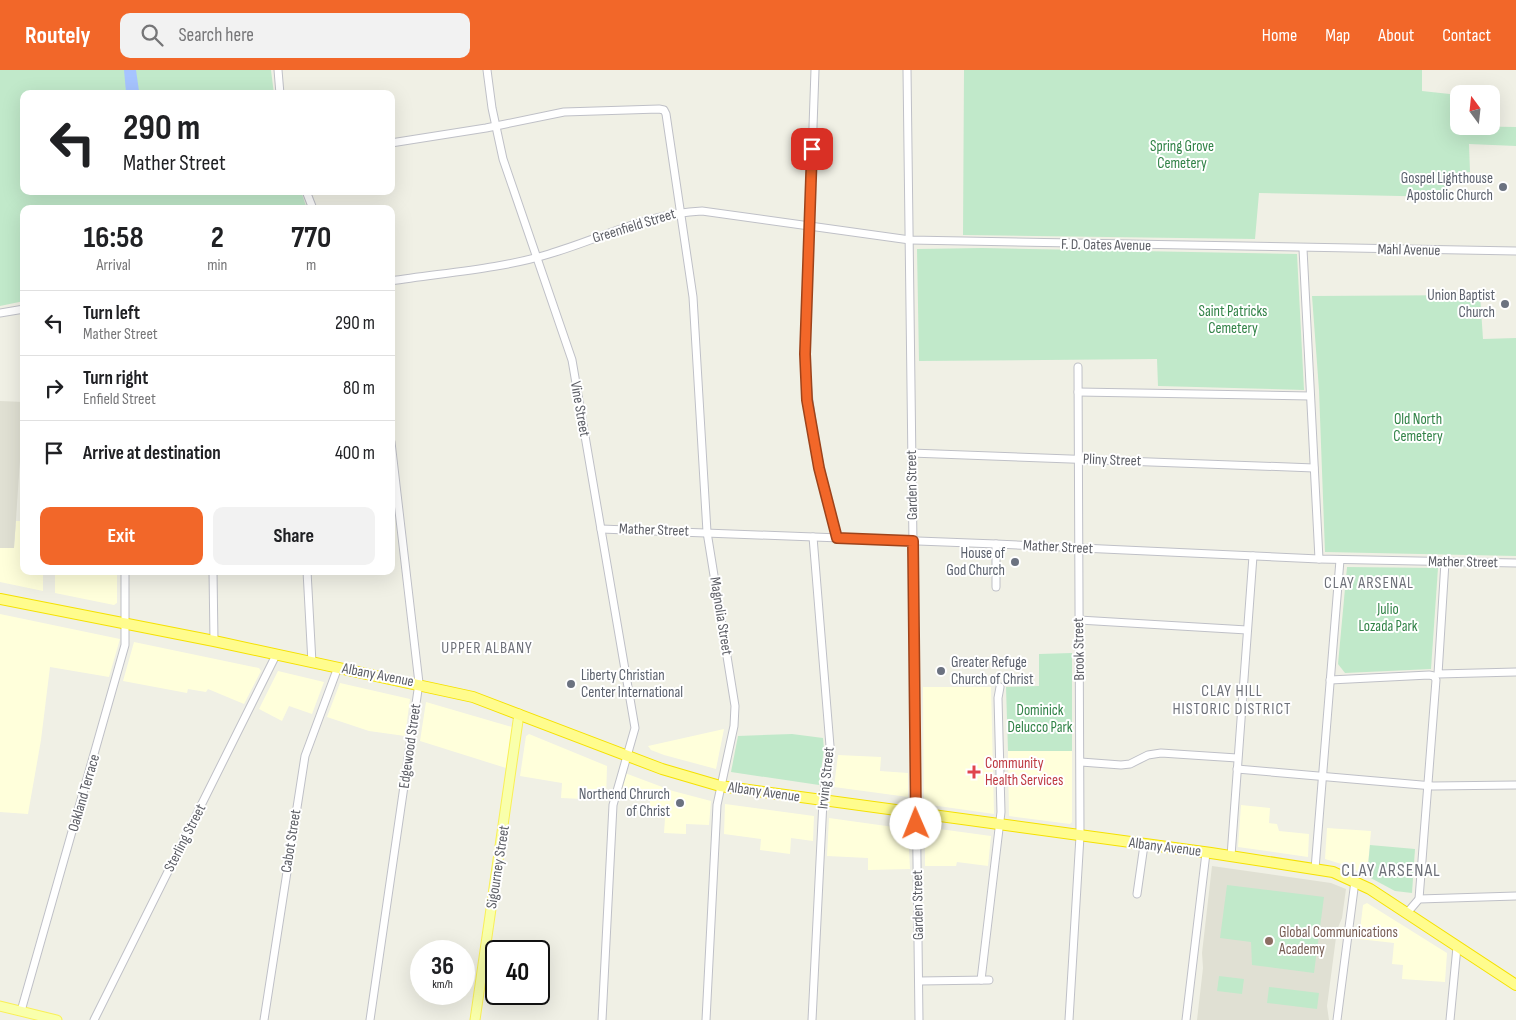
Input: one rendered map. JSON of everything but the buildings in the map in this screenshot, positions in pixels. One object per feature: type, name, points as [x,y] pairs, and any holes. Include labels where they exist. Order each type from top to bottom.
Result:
[{"type":"highway","name":"Albany Avenue","points":[[0,599],[419,683],[473,697],[673,773],[720,786],[1316,869],[1355,881],[1516,985]]},
{"type":"main road","name":"Sigourney Street","points":[[475,1020],[519,714]]},
{"type":"main road","points":[[0,1006],[56,1020]]},
{"type":"street","points":[[278,70],[280,90]]},
{"type":"street","name":"Vine Street","points":[[487,70],[503,159],[572,360],[635,728],[612,804],[602,1020]]},
{"type":"street","points":[[815,70],[805,354],[807,400],[819,468],[837,538]]},
{"type":"street","name":"Garden Street","points":[[907,70],[919,1020]]},
{"type":"street","name":"Magnolia Street","points":[[496,126],[564,112],[664,110],[696,327],[707,532],[735,706],[734,726],[720,786],[706,1020]]},
{"type":"street","points":[[395,142],[496,126]]},
{"type":"street","name":"Greenfield Street","points":[[395,280],[537,257],[658,216],[680,212],[702,211],[910,240]]},
{"type":"street","name":"F. D. Oates Avenue","points":[[910,240],[1303,249]]},
{"type":"street","points":[[1303,249],[1319,559]]},
{"type":"street","name":"Mahl Avenue","points":[[1303,249],[1516,251]]},
{"type":"street","points":[[0,313],[20,310]]},
{"type":"street","name":"Brook Street","points":[[1069,1020],[1080,836],[1078,367]]},
{"type":"street","points":[[1078,392],[1310,396]]},
{"type":"street","name":"Pliny Street","points":[[911,453],[1314,468]]},
{"type":"street","name":"Edgewood Street","points":[[370,1020],[419,683],[395,476]]},
{"type":"street","name":"Mather Street","points":[[601,529],[996,544],[1340,560],[1516,563]]},
{"type":"street","name":"Irving Street","points":[[812,1020],[823,801],[830,746],[813,537]]},
{"type":"street","points":[[996,544],[996,587]]},
{"type":"street","points":[[1231,856],[1237,769],[1236,758],[1253,556]]},
{"type":"street","points":[[1316,869],[1340,560]]},
{"type":"street","points":[[1407,913],[1419,899],[1446,562]]},
{"type":"street","name":"Oakland Terrace","points":[[21,1011],[126,645],[125,575]]},
{"type":"street","points":[[213,575],[214,641]]},
{"type":"street","points":[[307,575],[312,663]]},
{"type":"street","points":[[1079,620],[1247,630]]},
{"type":"street","name":"Sterling Street","points":[[94,1020],[276,655]]},
{"type":"street","name":"Cabot Street","points":[[264,1020],[305,756],[338,667]]},
{"type":"street","points":[[1330,680],[1516,672]]},
{"type":"street","points":[[919,981],[985,980],[999,825],[998,695],[1000,687]]},
{"type":"street","points":[[1080,762],[1130,764],[1148,755],[1161,753],[1236,758]]},
{"type":"street","points":[[1237,769],[1428,785],[1516,786]]},
{"type":"street","points":[[1137,894],[1144,845]]},
{"type":"street","points":[[1186,1020],[1206,853]]},
{"type":"street","points":[[1337,1020],[1355,881]]},
{"type":"street","points":[[1419,899],[1516,896]]},
{"type":"street","points":[[1450,1020],[1457,947]]},
{"type":"shaded area","points":[[0,401],[20,402],[20,460],[14,548],[0,548]]},
{"type":"shaded area","points":[[16,521],[20,521],[20,575],[43,575],[43,591],[0,582],[0,548],[14,548]]},
{"type":"shaded area","points":[[55,575],[117,575],[117,603],[114,605],[55,593]]},
{"type":"shaded area","points":[[0,614],[120,639],[109,677],[50,667],[41,740],[28,814],[0,812]]},
{"type":"shaded area","points":[[134,642],[259,668],[261,671],[244,704],[208,689],[206,692],[188,689],[187,693],[123,681]]},
{"type":"shaded area","points":[[278,671],[324,682],[312,714],[289,706],[282,721],[259,709]]},
{"type":"shaded area","points":[[340,683],[410,699],[405,736],[369,731],[327,717]]},
{"type":"shaded area","points":[[923,687],[991,687],[994,814],[924,804]]},
{"type":"shaded area","points":[[426,702],[512,727],[506,768],[420,741]]},
{"type":"shaded area","points":[[724,729],[716,769],[664,755],[651,750],[648,746]]},
{"type":"shaded area","points":[[529,734],[607,766],[606,800],[561,798],[562,783],[520,776],[526,736]]},
{"type":"shaded area","points":[[1008,751],[1072,751],[1072,822],[1070,824],[1009,816]]},
{"type":"shaded area","points":[[838,755],[881,757],[880,771],[908,773],[908,797],[834,787]]},
{"type":"shaded area","points":[[625,773],[673,791],[711,801],[709,825],[686,824],[686,834],[664,833],[665,818],[650,817],[650,800],[621,798],[622,775]]},
{"type":"shaded area","points":[[725,804],[814,816],[813,841],[791,838],[790,854],[760,850],[761,839],[724,834]]},
{"type":"shaded area","points":[[1241,805],[1270,808],[1269,823],[1277,824],[1279,831],[1309,834],[1308,857],[1238,847]]},
{"type":"shaded area","points":[[829,818],[908,829],[910,869],[868,870],[868,858],[827,856]]},
{"type":"shaded area","points":[[932,828],[991,836],[988,866],[957,862],[956,866],[925,866],[925,835]]},
{"type":"shaded area","points":[[1327,828],[1371,831],[1367,876],[1348,866],[1325,859]]},
{"type":"shaded area","name":"Global Communications Academy","points":[[1212,866],[1331,883],[1346,889],[1342,918],[1337,930],[1327,1006],[1329,1020],[1197,1020],[1203,968],[1202,953]]},
{"type":"shaded area","points":[[1367,903],[1447,953],[1445,982],[1402,979],[1403,965],[1392,964],[1394,943],[1359,939],[1363,905]]},
{"type":"green space","points":[[0,70],[271,70],[274,90],[20,90],[20,195],[302,195],[306,205],[20,205],[20,302],[0,306]]},
{"type":"green space","name":"Spring Grove Cemetery","points":[[964,70],[1422,70],[1422,91],[1450,94],[1450,135],[1500,135],[1500,127],[1516,127],[1516,146],[1469,144],[1470,172],[1448,174],[1447,197],[1259,193],[1255,239],[963,235]]},
{"type":"green space","name":"Saint Patricks Cemetery","points":[[982,248],[1297,254],[1304,390],[1158,386],[1157,359],[919,361],[917,249]]},
{"type":"green space","name":"Old North Cemetery","points":[[1480,295],[1483,339],[1516,338],[1516,556],[1325,552],[1319,390],[1312,296]]},
{"type":"green space","name":"Julio Lozada Park","points":[[1347,567],[1438,568],[1431,669],[1345,673],[1338,664]]},
{"type":"green space","name":"Dominick Delucco Park","points":[[1072,653],[1072,751],[1008,751],[1006,687],[1039,686],[1039,654]]},
{"type":"green space","points":[[792,734],[823,738],[824,749],[819,785],[731,772],[738,736]]},
{"type":"green space","points":[[1370,845],[1415,849],[1412,893],[1395,891],[1367,876]]},
{"type":"green space","points":[[1227,885],[1324,897],[1314,973],[1252,965],[1251,942],[1220,938]]},
{"type":"green space","points":[[1219,976],[1244,979],[1242,994],[1217,991]]},
{"type":"green space","points":[[1269,987],[1319,993],[1317,1009],[1267,1003]]},
{"type":"water","points":[[124,70],[136,70],[139,90],[126,90]]},
{"type":"place","name":"Gospel Lighthouse Apostolic Church","points":[[1503,187]]},
{"type":"place","name":"Union Baptist Church","points":[[1505,304]]},
{"type":"place","name":"House of God Church","points":[[1015,562]]},
{"type":"place","name":"Greater Refuge Church of Christ","points":[[941,671]]},
{"type":"place","name":"Liberty Christian Center International","points":[[571,684]]},
{"type":"place","name":"Community Health Services","points":[[974,772]]},
{"type":"place","name":"Northend Chrurch of Christ","points":[[680,803]]},
{"type":"place","name":"Global Communications Academy","points":[[1269,941]]},
{"type":"district","name":"CLAY ARSENAL","points":[[1369,583]]},
{"type":"district","name":"UPPER ALBANY","points":[[487,648]]},
{"type":"district","name":"CLAY HILL HISTORIC DISTRICT","points":[[1232,700]]},
{"type":"district","name":"CLAY ARSENAL","points":[[1391,870]]},
{"type":"route","points":[[812,149],[805,354],[807,400],[819,468],[837,538],[913,541],[916,824]]}]
